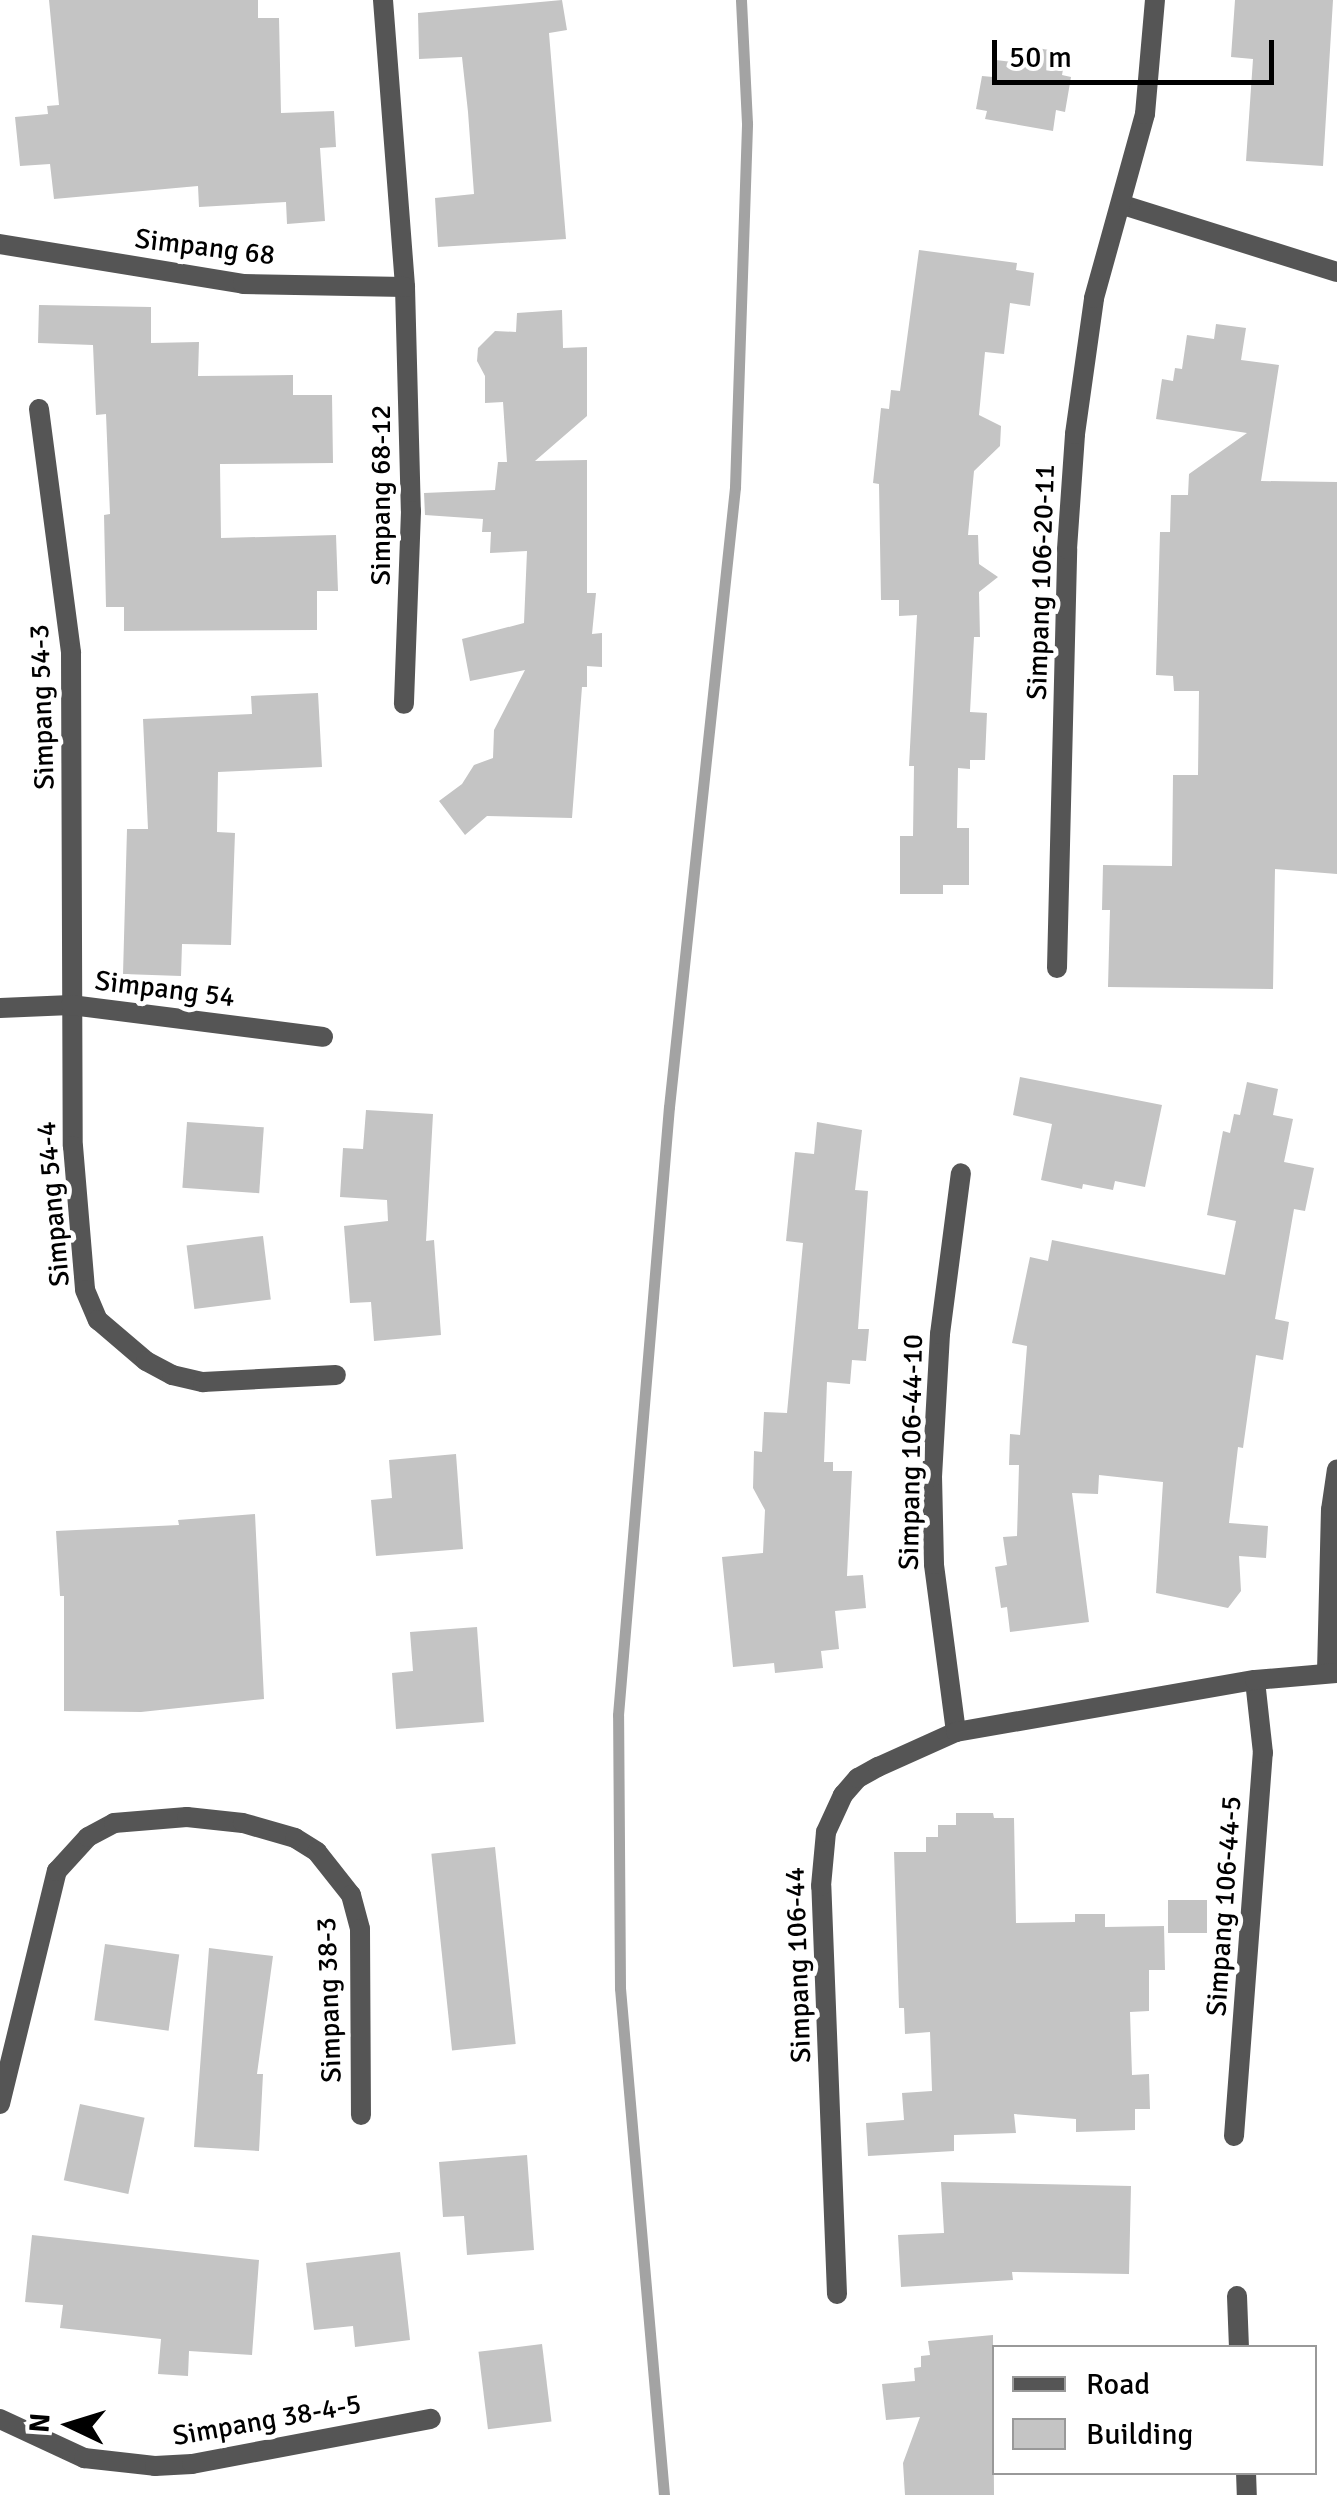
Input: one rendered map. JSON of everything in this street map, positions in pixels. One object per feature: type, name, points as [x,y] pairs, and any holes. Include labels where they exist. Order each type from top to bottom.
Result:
[{"type":"street","name":"Simpang 68-12","points":[[382,0],[406,287],[411,511],[404,704]]},
{"type":"street","name":"Simpang 106-20-11","points":[[1058,968],[1067,548],[1075,434],[1094,298],[1145,114],[1155,0]]},
{"type":"street","points":[[1123,204],[1337,272]]},
{"type":"street","name":"Simpang 68","points":[[0,244],[243,284],[406,287]]},
{"type":"street","name":"Simpang 54-3","points":[[40,409],[71,653],[71,1004]]},
{"type":"street","name":"Simpang 54","points":[[0,1008],[71,1004],[324,1037]]},
{"type":"street","name":"Simpang 54-4","points":[[71,1004],[80,1259],[84,1290],[98,1320],[146,1362],[188,1379],[203,1382],[336,1375]]},
{"type":"street","name":"Simpang 106-44-10","points":[[956,1732],[937,1599],[932,1477],[940,1334],[961,1173]]},
{"type":"street","points":[[1332,1672],[1331,1510],[1337,1469]]},
{"type":"street","name":"Simpang 106-44","points":[[837,2294],[821,1886],[826,1832],[843,1795],[858,1778],[956,1732],[1255,1680],[1332,1672]]},
{"type":"street","name":"Simpang 106-44-5","points":[[1234,2136],[1263,1754],[1255,1680]]},
{"type":"street","name":"Simpang 38-3","points":[[0,2104],[3,2075],[49,1891],[72,1850],[114,1823],[220,1819],[295,1838],[317,1852],[351,1895],[360,1929],[361,2114]]},
{"type":"street","points":[[1236,2296],[1239,2345]]},
{"type":"street","name":"Simpang 38-4-5","points":[[0,2419],[84,2458],[155,2466],[192,2464],[431,2419]]},
{"type":"building","points":[[49,0],[258,0],[258,18],[279,18],[281,113],[334,111],[336,147],[320,148],[325,221],[287,224],[286,202],[199,207],[198,186],[54,199],[50,164],[20,166],[15,117],[48,114],[47,106],[59,105]]},
{"type":"building","points":[[562,0],[567,30],[549,33],[566,239],[438,247],[435,198],[474,194],[468,112],[462,57],[419,59],[418,13]]},
{"type":"building","points":[[1235,0],[1333,0],[1323,166],[1246,161],[1253,59],[1231,57]]},
{"type":"building","points":[[1015,44],[1066,53],[1062,75],[1071,77],[1065,112],[1056,110],[1053,131],[985,119],[987,111],[976,109],[982,76],[993,77],[996,60],[1012,62]]},
{"type":"building","points":[[919,250],[1017,263],[1016,270],[1034,273],[1030,306],[1010,303],[1004,354],[985,352],[979,415],[1001,426],[1000,446],[974,471],[968,535],[978,535],[979,564],[998,577],[979,592],[980,637],[974,637],[970,712],[987,713],[985,760],[970,760],[970,769],[958,768],[957,828],[969,828],[969,885],[943,885],[943,894],[900,894],[900,836],[913,836],[914,766],[909,766],[917,615],[899,616],[899,600],[881,600],[879,484],[873,483],[881,408],[889,409],[891,390],[900,391]]},
{"type":"building","points":[[39,305],[151,307],[151,343],[199,342],[198,376],[293,375],[293,395],[332,395],[333,463],[220,464],[221,538],[336,535],[338,591],[317,591],[317,630],[124,631],[124,607],[106,607],[104,515],[110,514],[106,414],[96,415],[93,345],[38,343]]},
{"type":"building","points":[[562,310],[563,348],[587,347],[587,416],[535,461],[587,460],[587,593],[596,593],[592,634],[602,633],[602,667],[587,666],[587,687],[582,687],[572,818],[487,816],[465,835],[439,801],[462,784],[474,765],[493,758],[494,730],[525,670],[470,681],[462,639],[524,623],[527,551],[490,553],[491,532],[482,532],[483,519],[425,515],[424,493],[495,490],[498,462],[507,462],[503,402],[485,403],[485,376],[477,361],[478,348],[495,331],[516,332],[517,313]]},
{"type":"building","points":[[1216,324],[1246,328],[1241,360],[1279,365],[1261,481],[1337,482],[1337,874],[1275,869],[1273,989],[1108,987],[1110,910],[1102,910],[1103,865],[1172,866],[1173,775],[1198,775],[1199,691],[1174,691],[1173,676],[1156,675],[1160,532],[1170,532],[1171,495],[1188,495],[1189,474],[1247,433],[1156,419],[1162,379],[1173,381],[1175,368],[1182,369],[1187,335],[1214,339]]},
{"type":"building","points":[[318,693],[322,767],[218,772],[217,832],[235,833],[231,945],[182,944],[181,976],[123,974],[127,829],[148,829],[143,719],[252,714],[251,696]]},
{"type":"building","points":[[1020,1077],[1162,1105],[1145,1187],[1115,1181],[1113,1190],[1083,1184],[1082,1189],[1041,1180],[1052,1124],[1013,1115]]},
{"type":"building","points":[[1247,1082],[1278,1089],[1273,1115],[1293,1119],[1284,1162],[1314,1168],[1305,1211],[1294,1209],[1275,1319],[1289,1322],[1283,1360],[1256,1355],[1243,1448],[1238,1447],[1229,1523],[1268,1526],[1266,1558],[1239,1556],[1241,1591],[1228,1608],[1156,1593],[1163,1482],[1099,1475],[1098,1494],[1072,1493],[1089,1622],[1010,1632],[1007,1607],[1001,1608],[995,1567],[1007,1565],[1003,1537],[1017,1536],[1019,1465],[1009,1465],[1010,1434],[1020,1435],[1027,1346],[1012,1343],[1030,1257],[1048,1261],[1052,1240],[1225,1275],[1236,1221],[1207,1215],[1223,1131],[1230,1133],[1234,1114],[1240,1115]]},
{"type":"building","points":[[366,1110],[433,1114],[426,1241],[434,1240],[441,1335],[374,1341],[371,1302],[350,1303],[344,1226],[388,1221],[387,1200],[340,1197],[343,1148],[363,1149]]},
{"type":"building","points":[[187,1122],[264,1127],[259,1193],[182,1188]]},
{"type":"building","points":[[817,1122],[862,1130],[855,1190],[868,1191],[858,1329],[869,1329],[866,1361],[852,1360],[850,1384],[827,1382],[824,1462],[833,1462],[833,1471],[852,1471],[847,1576],[863,1575],[866,1608],[835,1611],[839,1649],[821,1651],[823,1668],[775,1673],[774,1663],[733,1667],[722,1557],[763,1553],[765,1510],[753,1488],[754,1451],[762,1452],[764,1412],[787,1413],[803,1243],[786,1241],[795,1152],[814,1154]]},
{"type":"building","points":[[263,1236],[271,1300],[194,1309],[187,1245]]},
{"type":"building","points":[[456,1454],[463,1549],[376,1556],[371,1500],[392,1498],[389,1460]]},
{"type":"building","points":[[255,1514],[264,1699],[141,1712],[64,1711],[64,1596],[60,1596],[56,1531],[179,1525],[178,1520]]},
{"type":"building","points":[[477,1627],[484,1722],[396,1729],[392,1673],[413,1671],[410,1632]]},
{"type":"building","points":[[956,1813],[993,1813],[994,1818],[1014,1818],[1016,1923],[1075,1922],[1075,1914],[1105,1914],[1105,1927],[1164,1926],[1165,1970],[1149,1970],[1149,2011],[1130,2012],[1132,2075],[1149,2074],[1150,2109],[1135,2109],[1135,2130],[1076,2132],[1076,2119],[1014,2114],[1016,2133],[954,2135],[954,2151],[868,2156],[866,2123],[904,2120],[902,2093],[932,2091],[930,2032],[905,2034],[904,2008],[899,2008],[894,1852],[926,1852],[926,1837],[938,1837],[938,1825],[956,1825]]},
{"type":"building","points":[[495,1847],[516,2044],[452,2051],[431,1854]]},
{"type":"building","points":[[1168,1900],[1207,1900],[1207,1933],[1168,1933]]},
{"type":"building","points":[[105,1944],[179,1954],[169,2031],[94,2020]]},
{"type":"building","points":[[209,1948],[273,1956],[257,2074],[263,2074],[259,2151],[194,2147]]},
{"type":"building","points":[[80,2104],[145,2118],[128,2194],[64,2180]]},
{"type":"building","points":[[527,2155],[534,2250],[467,2255],[464,2216],[443,2217],[439,2162]]},
{"type":"building","points":[[941,2182],[1131,2186],[1129,2274],[1012,2272],[1013,2280],[901,2287],[898,2235],[944,2233]]},
{"type":"building","points":[[32,2235],[259,2260],[252,2355],[189,2351],[188,2376],[158,2374],[161,2339],[60,2328],[63,2305],[25,2302]]},
{"type":"building","points":[[400,2252],[410,2340],[355,2347],[353,2326],[314,2330],[306,2263]]},
{"type":"building","points":[[993,2335],[994,2495],[905,2495],[903,2463],[920,2417],[886,2420],[882,2384],[915,2381],[914,2368],[921,2367],[921,2356],[930,2355],[928,2341]]},
{"type":"building","points":[[542,2344],[552,2421],[488,2429],[478,2352]]},
{"type":"waterway","points":[[664,2495],[620,1988],[618,1715],[669,1107],[735,487],[747,123],[741,0]]}]
